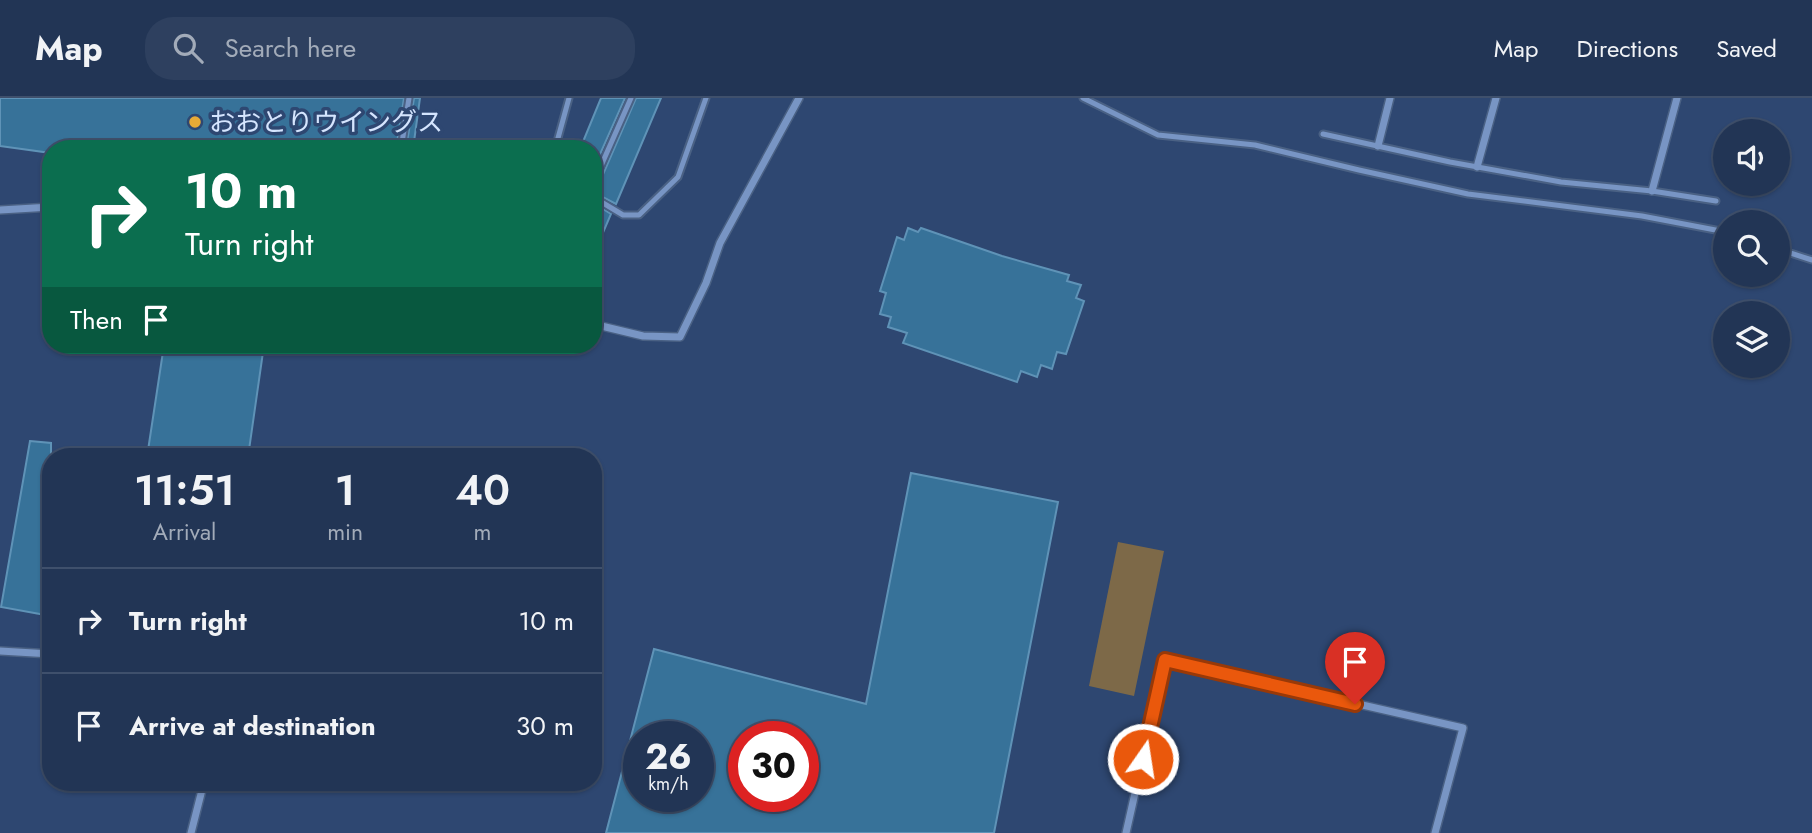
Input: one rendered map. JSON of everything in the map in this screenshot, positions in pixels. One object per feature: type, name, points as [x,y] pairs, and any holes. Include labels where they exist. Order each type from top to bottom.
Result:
[{"type":"street","points":[[602,326],[643,336],[680,337],[706,283],[720,243],[799,98]]},
{"type":"street","points":[[1378,146],[1390,98]]},
{"type":"street","points":[[1477,167],[1496,98]]},
{"type":"street","points":[[1652,191],[1677,98]]},
{"type":"street","points":[[0,210],[42,208]]},
{"type":"street","points":[[0,652],[42,654]]},
{"type":"street","points":[[1126,833],[1165,660],[1463,728],[1435,833]]},
{"type":"street","points":[[191,833],[202,791]]},
{"type":"lane","points":[[402,140],[409,98]]},
{"type":"lane","points":[[557,140],[569,98]]},
{"type":"lane","points":[[602,164],[631,98]]},
{"type":"lane","points":[[602,202],[623,215],[639,215],[678,177],[706,98]]},
{"type":"lane","points":[[1083,98],[1158,135],[1255,145],[1468,194],[1642,216],[1713,230]]},
{"type":"lane","points":[[1323,134],[1561,182],[1652,191],[1716,201]]},
{"type":"lane","points":[[1790,253],[1812,260]]},
{"type":"shaded area","points":[[1118,542],[1164,551],[1134,696],[1089,686]]},
{"type":"building","name":"おおとりウイングス","points":[[0,98],[404,98],[397,140],[42,140],[42,152],[0,146]]},
{"type":"building","points":[[414,98],[420,98],[414,140],[407,140]]},
{"type":"building","points":[[601,98],[625,98],[602,150],[602,140],[584,140]]},
{"type":"building","points":[[636,98],[661,98],[616,204],[602,197],[602,177]]},
{"type":"building","points":[[602,208],[611,214],[602,235]]},
{"type":"building","points":[[908,228],[918,232],[921,228],[1002,256],[1069,275],[1067,281],[1081,285],[1076,298],[1084,301],[1066,354],[1057,352],[1052,369],[1041,365],[1037,377],[1021,371],[1017,382],[903,343],[907,333],[888,327],[891,317],[880,314],[886,293],[880,291],[897,237],[904,240]]},
{"type":"building","points":[[163,354],[263,354],[249,448],[148,448]]},
{"type":"building","points":[[30,441],[51,443],[51,448],[42,448],[42,614],[1,607]]},
{"type":"building","points":[[911,473],[1058,502],[994,833],[606,833],[623,768],[623,812],[714,812],[714,721],[635,721],[654,649],[866,704]]},
{"type":"place","name":"おおとりウイングス","points":[[195,122]]},
{"type":"route","points":[[1143,759],[1165,660],[1355,704]]}]
